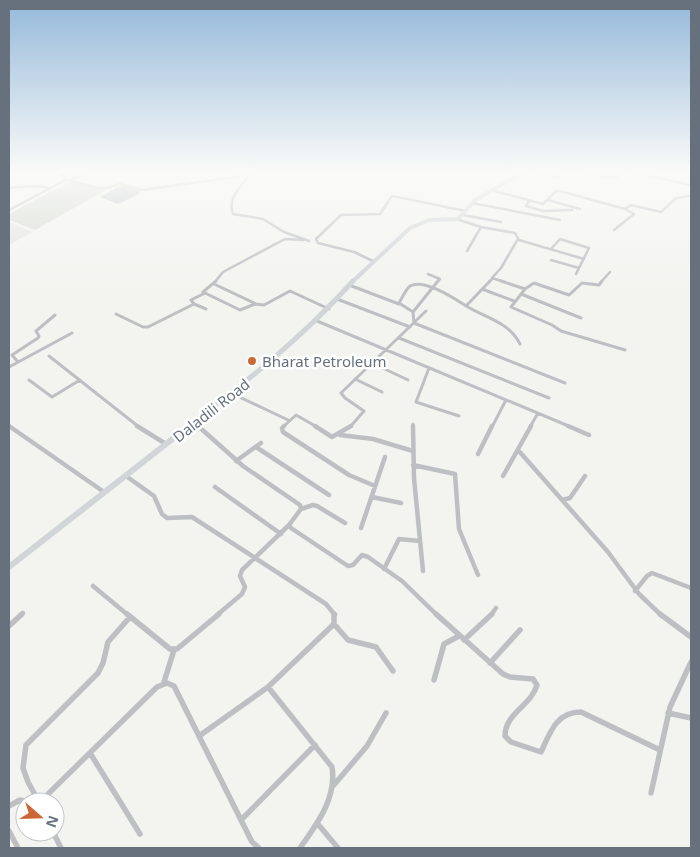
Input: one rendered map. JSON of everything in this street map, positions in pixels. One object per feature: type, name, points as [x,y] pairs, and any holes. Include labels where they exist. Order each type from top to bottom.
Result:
[{"type":"main road","name":"Daladili Road","points":[[9,567],[233,394],[287,349],[329,309],[373,261],[415,225],[429,220],[456,219],[467,210]]},
{"type":"street","points":[[232,210],[235,215],[263,219],[284,232],[309,240]]},
{"type":"street","points":[[316,241],[338,216],[344,214],[380,214],[383,210]]},
{"type":"street","points":[[452,210],[501,222]]},
{"type":"street","points":[[505,210],[560,220]]},
{"type":"street","points":[[539,210],[572,210]]},
{"type":"street","points":[[614,230],[634,214],[627,210]]},
{"type":"street","points":[[456,219],[481,227],[516,234],[518,239],[584,259]]},
{"type":"street","points":[[467,251],[481,227]]},
{"type":"street","points":[[206,309],[194,304],[191,300],[214,284],[219,276],[228,268],[288,238],[316,241],[354,252],[373,261]]},
{"type":"street","points":[[466,306],[501,268],[514,242],[518,239]]},
{"type":"street","points":[[551,249],[557,240],[588,247],[590,249],[576,274]]},
{"type":"street","points":[[551,260],[579,268]]},
{"type":"street","points":[[610,272],[599,285],[582,283],[569,295],[534,284],[524,289],[511,307],[552,324],[558,330],[624,350]]},
{"type":"street","points":[[412,325],[413,312],[434,288],[440,278],[428,274]]},
{"type":"street","points":[[492,279],[524,289]]},
{"type":"street","points":[[214,284],[256,304],[264,305],[292,291],[329,309]]},
{"type":"street","points":[[399,304],[411,285],[417,284],[434,288],[492,319],[517,335],[520,344]]},
{"type":"street","points":[[349,285],[399,304],[413,312]]},
{"type":"street","points":[[482,289],[514,301]]},
{"type":"street","points":[[202,293],[206,293],[240,310],[256,304]]},
{"type":"street","points":[[520,294],[581,318]]},
{"type":"street","points":[[337,299],[412,325],[565,383]]},
{"type":"street","points":[[116,314],[146,328],[194,304]]},
{"type":"street","points":[[375,486],[349,476],[283,432],[282,428],[294,416],[300,416],[332,437],[339,435],[364,414],[363,408],[343,398],[341,393],[426,311]]},
{"type":"street","points":[[18,362],[12,355],[38,338],[39,336],[36,331],[55,314]]},
{"type":"street","points":[[317,321],[589,435]]},
{"type":"street","points":[[9,367],[72,333]]},
{"type":"street","points":[[399,338],[549,398]]},
{"type":"street","points":[[49,356],[130,422],[166,444]]},
{"type":"street","points":[[372,363],[408,380]]},
{"type":"street","points":[[429,368],[416,402],[459,416]]},
{"type":"street","points":[[355,379],[382,392]]},
{"type":"street","points":[[30,380],[52,397],[80,380]]},
{"type":"street","points":[[233,394],[288,420]]},
{"type":"street","points":[[478,454],[506,400]]},
{"type":"street","points":[[503,476],[538,413]]},
{"type":"street","points":[[195,423],[236,461],[300,505],[301,509]]},
{"type":"street","points":[[413,424],[413,465],[423,570]]},
{"type":"street","points":[[9,426],[104,492]]},
{"type":"street","points":[[339,435],[373,440],[413,451]]},
{"type":"street","points":[[236,461],[261,444]]},
{"type":"street","points":[[256,447],[329,495]]},
{"type":"street","points":[[518,450],[608,552],[635,590],[669,622],[691,638]]},
{"type":"street","points":[[361,528],[386,457]]},
{"type":"street","points":[[413,465],[455,474],[459,529],[478,574]]},
{"type":"street","points":[[126,476],[154,496],[162,514],[167,518],[192,517],[257,557],[330,608],[335,615],[334,624],[268,687],[199,736]]},
{"type":"street","points":[[562,500],[570,498],[585,476]]},
{"type":"street","points":[[215,487],[281,534]]},
{"type":"street","points":[[372,497],[401,503]]},
{"type":"street","points":[[49,792],[150,693],[164,682],[174,650],[242,594],[245,587],[240,573],[281,534],[301,509],[313,505],[345,523]]},
{"type":"street","points":[[289,525],[348,566],[353,565],[362,555],[365,555],[402,581],[459,636],[506,676],[530,677],[536,681],[537,685],[534,694],[526,705],[512,716],[505,725],[505,736],[511,742],[541,752],[554,723],[574,712],[581,712],[660,750]]},
{"type":"street","points":[[384,569],[399,539],[420,541]]},
{"type":"street","points":[[635,590],[652,572],[691,588]]},
{"type":"street","points":[[93,586],[166,646],[174,650]]},
{"type":"street","points":[[464,640],[486,621],[496,608]]},
{"type":"street","points":[[9,626],[23,613]]},
{"type":"street","points":[[33,792],[22,768],[26,746],[98,673],[103,663],[108,642],[130,617]]},
{"type":"street","points":[[334,624],[347,640],[356,644],[376,647],[393,671]]},
{"type":"street","points":[[490,663],[520,630]]},
{"type":"street","points":[[434,680],[444,644],[459,636]]},
{"type":"street","points":[[651,793],[668,713],[691,662]]},
{"type":"street","points":[[164,682],[174,686],[252,842],[259,848]]},
{"type":"street","points":[[268,687],[332,767],[333,786]]},
{"type":"street","points":[[300,848],[317,823],[333,786],[367,746],[386,713]]},
{"type":"street","points":[[668,713],[691,718]]},
{"type":"street","points":[[241,820],[315,745]]},
{"type":"street","points":[[90,753],[140,834]]},
{"type":"street","points":[[317,823],[338,848]]},
{"type":"street","points":[[9,831],[18,848]]},
{"type":"shaded area","points":[[17,210],[71,210],[35,230],[9,220],[9,214]]},
{"type":"shaded area","points":[[9,222],[32,232],[9,245]]},
{"type":"place","name":"Bharat Petroleum","points":[[252,361]]}]
